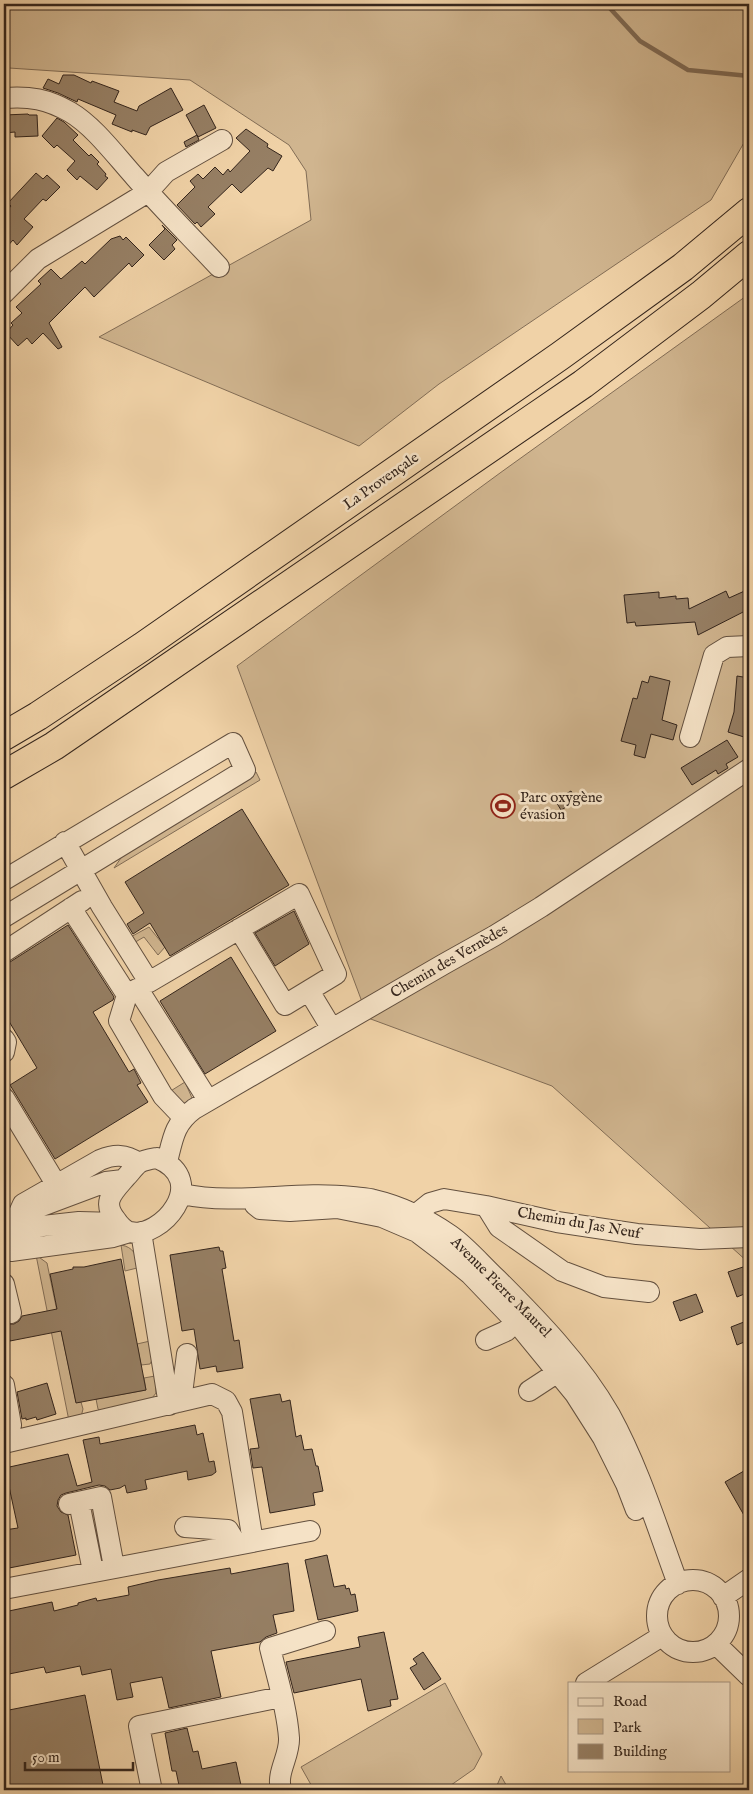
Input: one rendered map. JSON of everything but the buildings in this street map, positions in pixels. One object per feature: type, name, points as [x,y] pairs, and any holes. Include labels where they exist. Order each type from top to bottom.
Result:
[{"type":"highway","name":"La Provençale","points":[[4,736],[38,716],[142,647],[560,356],[683,267],[749,212]]},
{"type":"highway","points":[[4,775],[54,746],[583,384],[702,295],[749,256]]},
{"type":"street","points":[[4,98],[24,96],[53,103],[72,113],[90,127],[148,192],[220,266]]},
{"type":"street","points":[[4,293],[38,259],[148,192],[166,172],[222,140]]},
{"type":"street","points":[[690,737],[714,655],[728,647],[749,646]]},
{"type":"street","points":[[4,880],[232,743],[245,770],[4,917]]},
{"type":"street","name":"Chemin des Vernèdes","points":[[167,1162],[176,1127],[183,1118],[208,1100],[526,917],[749,769]]},
{"type":"street","points":[[65,842],[94,893],[138,989]]},
{"type":"street","points":[[4,952],[94,893]]},
{"type":"street","points":[[183,1118],[163,1096],[119,1020],[138,989],[239,929],[300,894],[336,974],[285,1005],[239,929]]},
{"type":"street","points":[[71,908],[138,989],[208,1100]]},
{"type":"street","points":[[309,991],[332,1029]]},
{"type":"street","points":[[4,1039],[6,1042],[4,1052]]},
{"type":"street","points":[[4,1098],[53,1179],[60,1184]]},
{"type":"street","points":[[11,1219],[23,1204],[110,1155],[129,1157],[139,1163]]},
{"type":"street","points":[[4,1234],[43,1226],[79,1222],[129,1229],[149,1230],[163,1220],[177,1204],[182,1194],[182,1183],[176,1170],[167,1162],[157,1158],[139,1163],[113,1191],[109,1201],[111,1214],[129,1229],[173,1404]]},
{"type":"street","points":[[11,1219],[106,1182],[123,1180]]},
{"type":"street","name":"Avenue Pierre Maurel","points":[[182,1194],[208,1199],[297,1195],[336,1195],[374,1199],[415,1215],[451,1235],[533,1315],[577,1367],[613,1423],[636,1471],[678,1584]]},
{"type":"street","points":[[245,1198],[260,1209],[337,1208],[382,1218],[417,1232],[470,1274],[516,1322],[575,1394],[603,1438],[626,1484],[650,1546],[669,1559]]},
{"type":"street","name":"Chemin du Jas Neuf","points":[[415,1215],[430,1203],[444,1199],[558,1222],[637,1234],[700,1239],[749,1237]]},
{"type":"street","points":[[486,1206],[499,1227],[562,1271],[604,1287],[649,1292]]},
{"type":"street","points":[[4,1245],[11,1250],[113,1237],[129,1229]]},
{"type":"street","points":[[4,1284],[11,1313]]},
{"type":"street","points":[[486,1340],[506,1331],[516,1322]]},
{"type":"street","points":[[173,1404],[183,1386],[188,1354]]},
{"type":"street","points":[[529,1391],[558,1372]]},
{"type":"street","points":[[4,1385],[11,1426],[4,1432]]},
{"type":"street","points":[[4,1443],[212,1394],[226,1401],[232,1412],[245,1544]]},
{"type":"street","points":[[93,1571],[74,1502],[100,1498],[114,1567]]},
{"type":"street","points":[[185,1527],[228,1530],[245,1544]]},
{"type":"street","points":[[4,1589],[310,1531]]},
{"type":"street","points":[[723,1597],[749,1579]]},
{"type":"street","points":[[700,1581],[711,1585],[723,1597],[729,1613],[728,1625],[716,1644],[706,1650],[682,1651],[671,1645],[662,1636],[657,1612],[661,1600],[668,1590],[678,1584],[700,1581]]},
{"type":"street","points":[[281,1790],[278,1781],[290,1741],[270,1648],[324,1632]]},
{"type":"street","points":[[588,1682],[662,1636]]},
{"type":"street","points":[[716,1644],[749,1676]]},
{"type":"street","points":[[149,1790],[151,1786],[138,1726],[282,1697]]},
{"type":"green space","points":[[4,4],[749,4],[749,134],[711,200],[439,384],[359,446],[99,337],[311,220],[306,171],[289,145],[190,80],[9,68],[4,65]]},
{"type":"green space","points":[[749,294],[749,1263],[552,1086],[368,1018],[237,666],[500,473]]},
{"type":"green space","points":[[256,772],[260,780],[114,868],[123,855]]},
{"type":"green space","points":[[149,927],[165,947],[158,955],[144,937],[132,944],[127,939]]},
{"type":"green space","points":[[185,1082],[192,1098],[184,1104],[169,1092]]},
{"type":"green space","points":[[121,1245],[134,1252],[137,1259],[137,1268],[125,1271]]},
{"type":"green space","points":[[36,1255],[47,1263],[76,1402],[81,1402],[83,1409],[81,1417],[69,1421]]},
{"type":"green space","points":[[150,1341],[152,1360],[150,1364],[141,1365],[137,1344]]},
{"type":"green space","points":[[155,1376],[156,1393],[149,1402],[103,1413],[98,1409],[96,1399],[146,1390],[144,1378]]},
{"type":"green space","points":[[445,1683],[482,1754],[474,1769],[444,1790],[314,1790],[301,1767]]},
{"type":"green space","points":[[501,1776],[509,1790],[495,1790]]},
{"type":"waterway","points":[[606,4],[640,41],[688,70],[749,76]]},
{"type":"place","name":"Parc oxygène évasion","points":[[503,806]]}]
